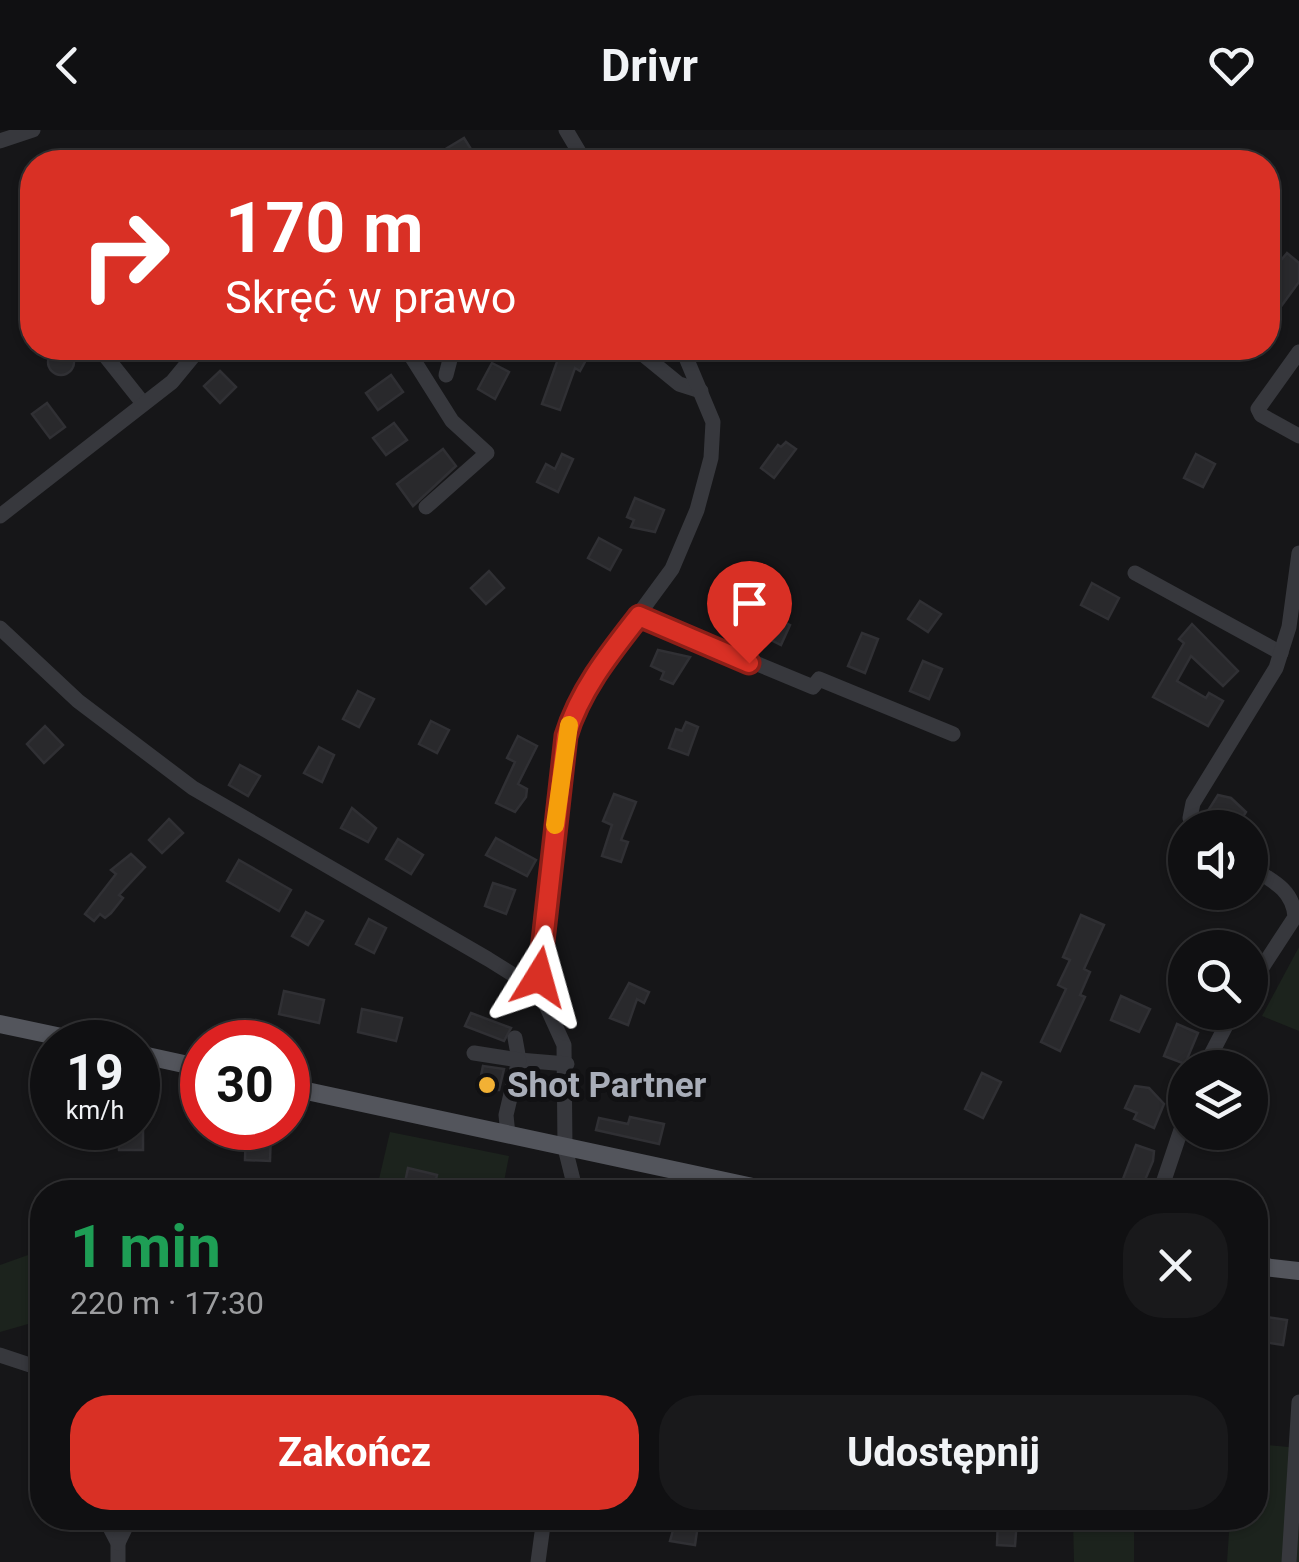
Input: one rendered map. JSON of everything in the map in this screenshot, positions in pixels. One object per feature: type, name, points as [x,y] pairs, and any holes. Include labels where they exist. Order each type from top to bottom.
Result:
[{"type":"main road","points":[[0,1024],[30,1030]]},
{"type":"main road","points":[[310,1092],[718,1180]]},
{"type":"main road","points":[[1268,1267],[1299,1271]]},
{"type":"street","points":[[0,140],[33,130]]},
{"type":"street","points":[[1299,352],[1260,400],[1258,409],[1261,416],[1299,436]]},
{"type":"street","points":[[109,360],[142,402]]},
{"type":"street","points":[[0,516],[172,382],[190,360]]},
{"type":"street","points":[[414,360],[452,421],[487,453],[426,507]]},
{"type":"street","points":[[446,375],[450,360]]},
{"type":"street","points":[[649,360],[679,384],[701,390]]},
{"type":"street","points":[[532,990],[543,962],[566,736],[587,688],[684,544],[707,474],[714,434],[687,360]]},
{"type":"street","points":[[1192,810],[1282,652],[1299,553]]},
{"type":"street","points":[[1136,573],[1282,652]]},
{"type":"street","points":[[639,616],[813,688],[819,678],[953,734]]},
{"type":"street","points":[[0,628],[78,701],[193,788],[488,959],[532,990],[551,1014],[567,1064],[565,1148],[573,1180]]},
{"type":"street","points":[[1268,878],[1279,884],[1294,905],[1295,916],[1268,961]]},
{"type":"street","points":[[508,1135],[506,1115],[519,1060],[516,1038]]},
{"type":"street","points":[[474,1053],[567,1064]]},
{"type":"street","points":[[1164,1180],[1174,1150]]},
{"type":"street","points":[[0,1355],[30,1364]]},
{"type":"street","points":[[1289,1562],[1296,1500],[1299,1402]]},
{"type":"street","points":[[111,1530],[118,1543]]},
{"type":"street","points":[[118,1562],[118,1543],[124,1530]]},
{"type":"street","points":[[538,1562],[542,1530]]},
{"type":"shaded area","points":[[1299,947],[1299,1031],[1268,1018],[1268,1005]]},
{"type":"shaded area","points":[[390,1132],[509,1156],[504,1180],[379,1180]]},
{"type":"shaded area","points":[[30,1254],[30,1323],[0,1332],[0,1265]]},
{"type":"shaded area","points":[[1268,1445],[1299,1448],[1299,1562],[1227,1562],[1229,1530],[1268,1530]]},
{"type":"shaded area","points":[[1073,1530],[1134,1530],[1134,1562],[1074,1562]]},
{"type":"building","points":[[464,138],[472,150],[444,150]]},
{"type":"building","points":[[1287,253],[1299,263],[1299,282],[1280,308],[1280,261]]},
{"type":"building","points":[[48,360],[74,360],[70,371],[61,375],[52,371],[48,362]]},
{"type":"building","points":[[558,360],[586,360],[580,371],[575,368],[560,410],[542,404]]},
{"type":"building","points":[[492,363],[509,372],[495,399],[478,389]]},
{"type":"building","points":[[220,371],[236,387],[220,403],[204,386]]},
{"type":"building","points":[[391,375],[403,392],[378,410],[366,393]]},
{"type":"building","points":[[47,403],[65,427],[50,438],[32,414]]},
{"type":"building","points":[[394,423],[407,440],[386,455],[373,438]]},
{"type":"building","points":[[786,442],[796,449],[774,478],[761,468],[778,445]]},
{"type":"building","points":[[443,449],[456,466],[413,506],[397,484]]},
{"type":"building","points":[[562,454],[573,459],[558,492],[537,482],[546,464],[555,469]]},
{"type":"building","points":[[1196,454],[1215,464],[1203,487],[1184,478]]},
{"type":"building","points":[[635,498],[664,510],[655,532],[631,527],[634,520],[627,517]]},
{"type":"building","points":[[599,538],[621,550],[610,570],[588,558]]},
{"type":"building","points":[[489,571],[504,588],[486,604],[471,588]]},
{"type":"building","points":[[1092,583],[1119,598],[1108,619],[1081,605]]},
{"type":"building","points":[[920,601],[941,614],[928,632],[908,619]]},
{"type":"building","points":[[769,615],[790,625],[781,645],[759,634]]},
{"type":"building","points":[[1192,624],[1238,671],[1223,686],[1191,656],[1177,681],[1206,698],[1209,693],[1223,701],[1208,726],[1153,697],[1184,643],[1179,639]]},
{"type":"building","points":[[862,633],[878,639],[865,673],[848,666]]},
{"type":"building","points":[[658,650],[690,657],[673,684],[661,679],[664,672],[651,666]]},
{"type":"building","points":[[923,661],[942,669],[929,699],[910,691]]},
{"type":"building","points":[[358,691],[374,699],[359,727],[343,719]]},
{"type":"building","points":[[431,721],[449,730],[437,753],[419,744]]},
{"type":"building","points":[[686,722],[698,727],[688,755],[669,748],[676,729],[682,731]]},
{"type":"building","points":[[45,726],[63,745],[44,763],[27,744]]},
{"type":"building","points":[[518,736],[537,746],[518,784],[527,789],[515,812],[496,803],[515,762],[507,758]]},
{"type":"building","points":[[319,747],[334,755],[322,782],[304,773]]},
{"type":"building","points":[[240,765],[260,776],[248,796],[229,785]]},
{"type":"building","points":[[614,794],[636,802],[621,840],[628,842],[621,862],[602,856],[612,825],[603,821]]},
{"type":"building","points":[[1218,795],[1231,798],[1244,810],[1208,810]]},
{"type":"building","points":[[352,808],[376,828],[368,842],[341,828]]},
{"type":"building","points":[[169,819],[183,833],[162,853],[149,840]]},
{"type":"building","points":[[496,838],[536,860],[527,876],[486,855]]},
{"type":"building","points":[[398,839],[423,855],[411,874],[386,859]]},
{"type":"building","points":[[131,854],[145,867],[119,895],[123,898],[111,913],[105,918],[100,914],[94,921],[85,914],[116,874],[111,870]]},
{"type":"building","points":[[239,860],[291,890],[279,911],[227,881]]},
{"type":"building","points":[[493,883],[515,890],[506,914],[485,906]]},
{"type":"building","points":[[306,912],[323,921],[308,945],[292,936]]},
{"type":"building","points":[[1081,915],[1104,925],[1084,969],[1090,972],[1080,995],[1085,997],[1060,1051],[1041,1042],[1066,989],[1058,985],[1070,960],[1063,957]]},
{"type":"building","points":[[369,919],[386,928],[374,953],[356,944]]},
{"type":"building","points":[[629,983],[649,992],[644,1003],[637,999],[628,1025],[610,1018]]},
{"type":"building","points":[[284,991],[324,1000],[319,1023],[279,1014]]},
{"type":"building","points":[[1121,996],[1150,1009],[1139,1032],[1111,1020]]},
{"type":"building","points":[[362,1009],[402,1018],[396,1041],[358,1032]]},
{"type":"building","points":[[471,1013],[511,1028],[504,1041],[465,1026]]},
{"type":"building","points":[[1175,1030],[1198,1033],[1191,1050],[1168,1050],[1168,1058],[1164,1056]]},
{"type":"building","points":[[483,1066],[504,1069],[499,1090],[478,1090]]},
{"type":"building","points":[[982,1073],[1001,1082],[983,1118],[965,1109]]},
{"type":"building","points":[[1135,1086],[1149,1088],[1164,1104],[1154,1128],[1134,1119],[1137,1113],[1125,1108]]},
{"type":"building","points":[[630,1117],[664,1124],[659,1144],[596,1130],[599,1118],[628,1124]]},
{"type":"building","points":[[1136,1145],[1154,1151],[1145,1180],[1123,1180]]},
{"type":"building","points":[[245,1150],[270,1150],[270,1161],[245,1160]]},
{"type":"building","points":[[408,1168],[437,1175],[436,1180],[406,1180]]},
{"type":"building","points":[[1268,1317],[1287,1320],[1283,1345],[1268,1343]]},
{"type":"building","points":[[673,1530],[697,1530],[695,1545],[670,1541]]},
{"type":"building","points":[[998,1530],[1016,1530],[1015,1546],[997,1545]]},
{"type":"slow traffic","points":[[555,825],[569,725]]},
{"type":"place","name":"Shot Partner","points":[[487,1085]]},
{"type":"route","points":[[539,977],[566,736],[577,706],[598,672],[639,616],[749,663]]}]
